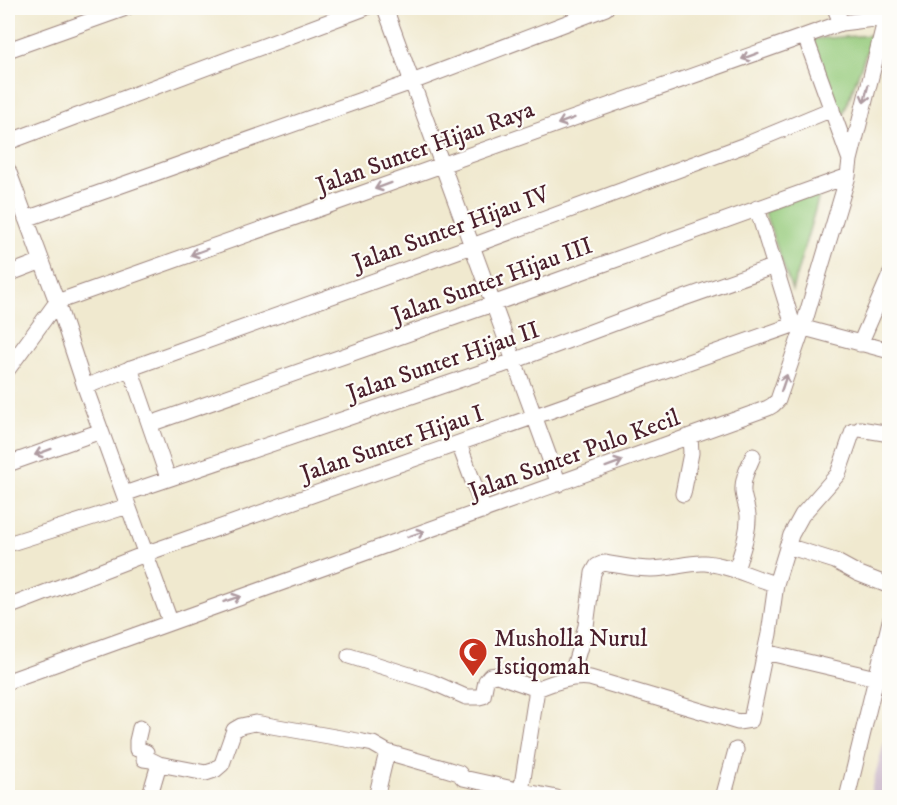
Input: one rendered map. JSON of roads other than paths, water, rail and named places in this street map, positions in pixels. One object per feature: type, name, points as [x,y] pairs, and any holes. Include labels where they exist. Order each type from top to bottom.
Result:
[{"type":"street","points":[[8,50],[126,8]]},
{"type":"street","points":[[8,142],[365,8]]},
{"type":"street","points":[[385,8],[559,484]]},
{"type":"street","points":[[26,219],[412,82],[606,8]]},
{"type":"street","points":[[835,8],[841,23]]},
{"type":"street","name":"Jalan Sunter Hijau Raya","points":[[63,300],[841,23],[888,17]]},
{"type":"street","name":"Jalan Sunter Pulo Kecil","points":[[8,681],[773,405],[778,399],[798,326],[848,176],[850,160],[888,17]]},
{"type":"street","points":[[805,36],[850,160]]},
{"type":"street","name":"Jalan Sunter Hijau IV","points":[[85,387],[130,368],[745,145],[832,109]]},
{"type":"street","points":[[8,170],[42,261],[63,300],[85,387],[170,621]]},
{"type":"street","name":"Jalan Sunter Hijau III","points":[[150,424],[848,176]]},
{"type":"street","points":[[757,208],[775,266],[798,326],[890,351]]},
{"type":"street","points":[[8,274],[42,261]]},
{"type":"street","name":"Jalan Sunter Hijau II","points":[[8,544],[126,500],[168,478],[514,362],[644,312],[775,266]]},
{"type":"street","points":[[860,344],[890,275]]},
{"type":"street","points":[[8,369],[63,300]]},
{"type":"street","name":"Jalan Sunter Hijau I","points":[[8,607],[146,554],[798,326]]},
{"type":"street","points":[[130,368],[168,478]]},
{"type":"street","points":[[8,464],[101,430]]},
{"type":"street","points":[[349,656],[432,682],[466,697],[483,696],[486,681],[490,676],[497,675],[537,689],[571,677],[590,678],[738,722],[750,721],[772,618],[776,584],[787,546],[802,515],[838,474],[857,430],[890,434]]},
{"type":"street","points":[[683,494],[691,453],[690,436]]},
{"type":"street","points":[[459,444],[484,511]]},
{"type":"street","points":[[736,570],[748,515],[743,483],[753,456]]},
{"type":"street","points":[[787,546],[835,561],[890,586]]},
{"type":"street","points":[[571,677],[586,626],[593,573],[597,566],[604,564],[648,569],[705,563],[736,570],[776,584]]},
{"type":"street","points":[[846,798],[890,621]]},
{"type":"street","points":[[765,652],[876,678]]},
{"type":"street","points":[[521,794],[537,689]]},
{"type":"street","points":[[140,728],[137,749],[146,752],[144,759],[199,772],[206,773],[219,769],[234,730],[255,723],[373,744],[387,752],[459,773],[463,778],[521,794],[557,798]]},
{"type":"street","points":[[723,798],[736,750]]},
{"type":"street","points":[[376,798],[387,752]]},
{"type":"street","points":[[149,798],[159,764]]},
{"type":"place","name":"Musholla Nurul Istiqomah","points":[[473,678]]}]
